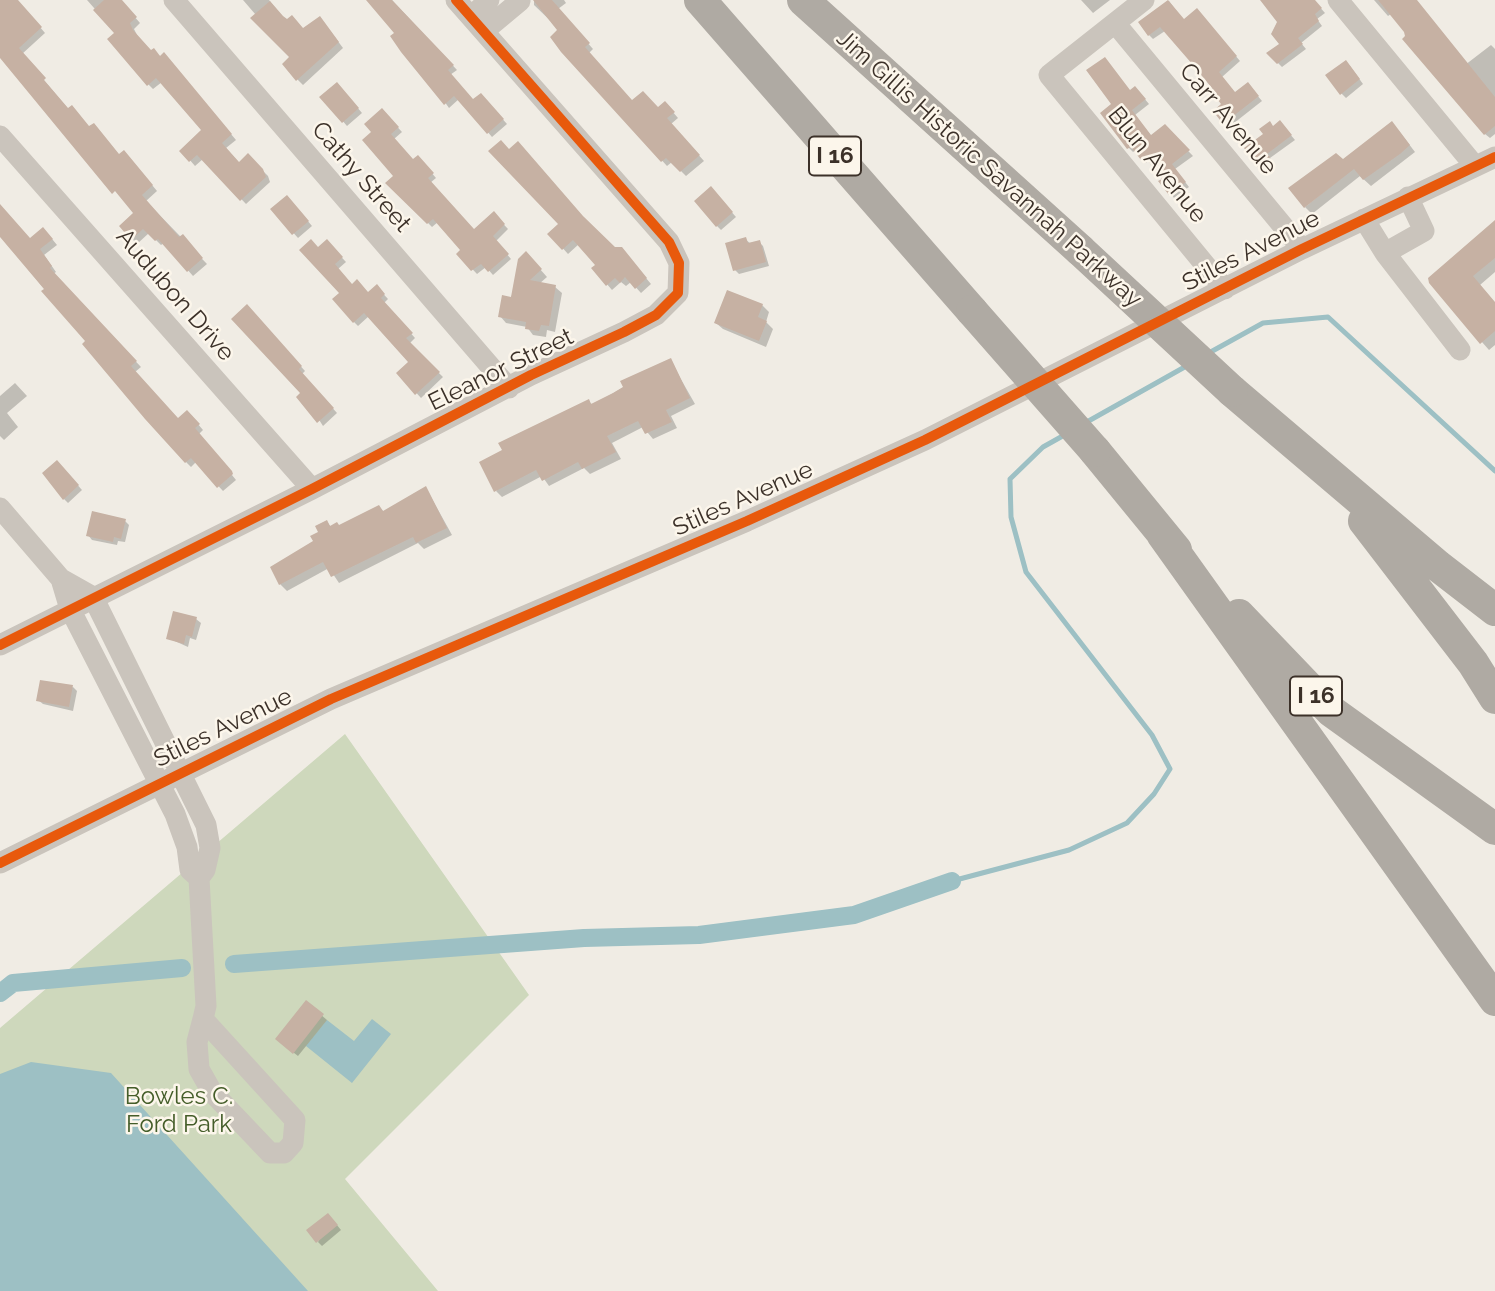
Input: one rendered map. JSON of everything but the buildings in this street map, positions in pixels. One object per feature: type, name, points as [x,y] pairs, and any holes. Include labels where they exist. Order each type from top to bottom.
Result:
[{"type":"highway","name":"I 16","points":[[700,0],[1095,451],[1162,534],[1331,711],[1495,829]]},
{"type":"highway","name":"Jim Gillis Historic Savannah Parkway","points":[[803,0],[1232,391],[1326,473],[1495,610]]},
{"type":"highway","points":[[1326,473],[1473,663],[1495,698]]},
{"type":"highway","points":[[1162,534],[1495,1000]]},
{"type":"street","name":"Cathy Street","points":[[173,0],[509,388]]},
{"type":"street","name":"Eleanor Street","points":[[0,645],[656,315],[678,293],[679,263],[669,242],[456,0]]},
{"type":"street","points":[[478,24],[489,0]]},
{"type":"street","points":[[1115,23],[1144,0]]},
{"type":"street","points":[[1338,0],[1475,165]]},
{"type":"street","points":[[478,24],[520,1]]},
{"type":"street","name":"Blun Avenue","points":[[1115,23],[1049,75],[1225,289]]},
{"type":"street","name":"Carr Avenue","points":[[1115,23],[1302,249]]},
{"type":"street","name":"Audubon Drive","points":[[0,136],[312,489]]},
{"type":"street","name":"Stiles Avenue","points":[[0,863],[331,699],[747,521],[913,445],[1302,249],[1495,157]]},
{"type":"street","points":[[1385,253],[1424,231],[1408,197]]},
{"type":"street","points":[[1364,219],[1385,253],[1460,350]]},
{"type":"street","points":[[0,508],[61,579],[93,597],[206,825],[211,848],[205,870],[199,878],[206,1006],[197,1042],[199,1069],[212,1092],[270,1153],[284,1153],[293,1143],[295,1120],[203,1019]]},
{"type":"street","points":[[61,579],[70,609],[175,814],[187,847],[190,870],[199,878]]},
{"type":"green space","name":"Bowles C. Ford Park","points":[[345,734],[529,995],[345,1179],[438,1291],[0,1291],[0,1028]]},
{"type":"water","points":[[372,1019],[391,1034],[352,1083],[306,1046],[327,1020],[354,1041]]},
{"type":"water","points":[[31,1062],[111,1073],[308,1291],[0,1291],[0,1074]]},
{"type":"waterway","points":[[1207,354],[1263,323],[1328,317],[1495,471]]},
{"type":"waterway","points":[[1085,423],[1190,364]]},
{"type":"waterway","points":[[952,881],[1069,850],[1127,823],[1154,794],[1170,769],[1152,735],[1026,572],[1011,517],[1010,479],[1043,447],[1068,433]]},
{"type":"waterway","points":[[234,964],[584,938],[699,935],[854,915],[952,881]]},
{"type":"waterway","points":[[0,993],[13,983],[182,968]]},
{"type":"cycle path","points":[[0,645],[312,489],[531,375],[624,332],[656,315],[678,293],[679,263],[669,242],[456,0]]},
{"type":"cycle path","points":[[0,863],[331,699],[747,521],[925,440],[1302,249],[1495,157]]}]
